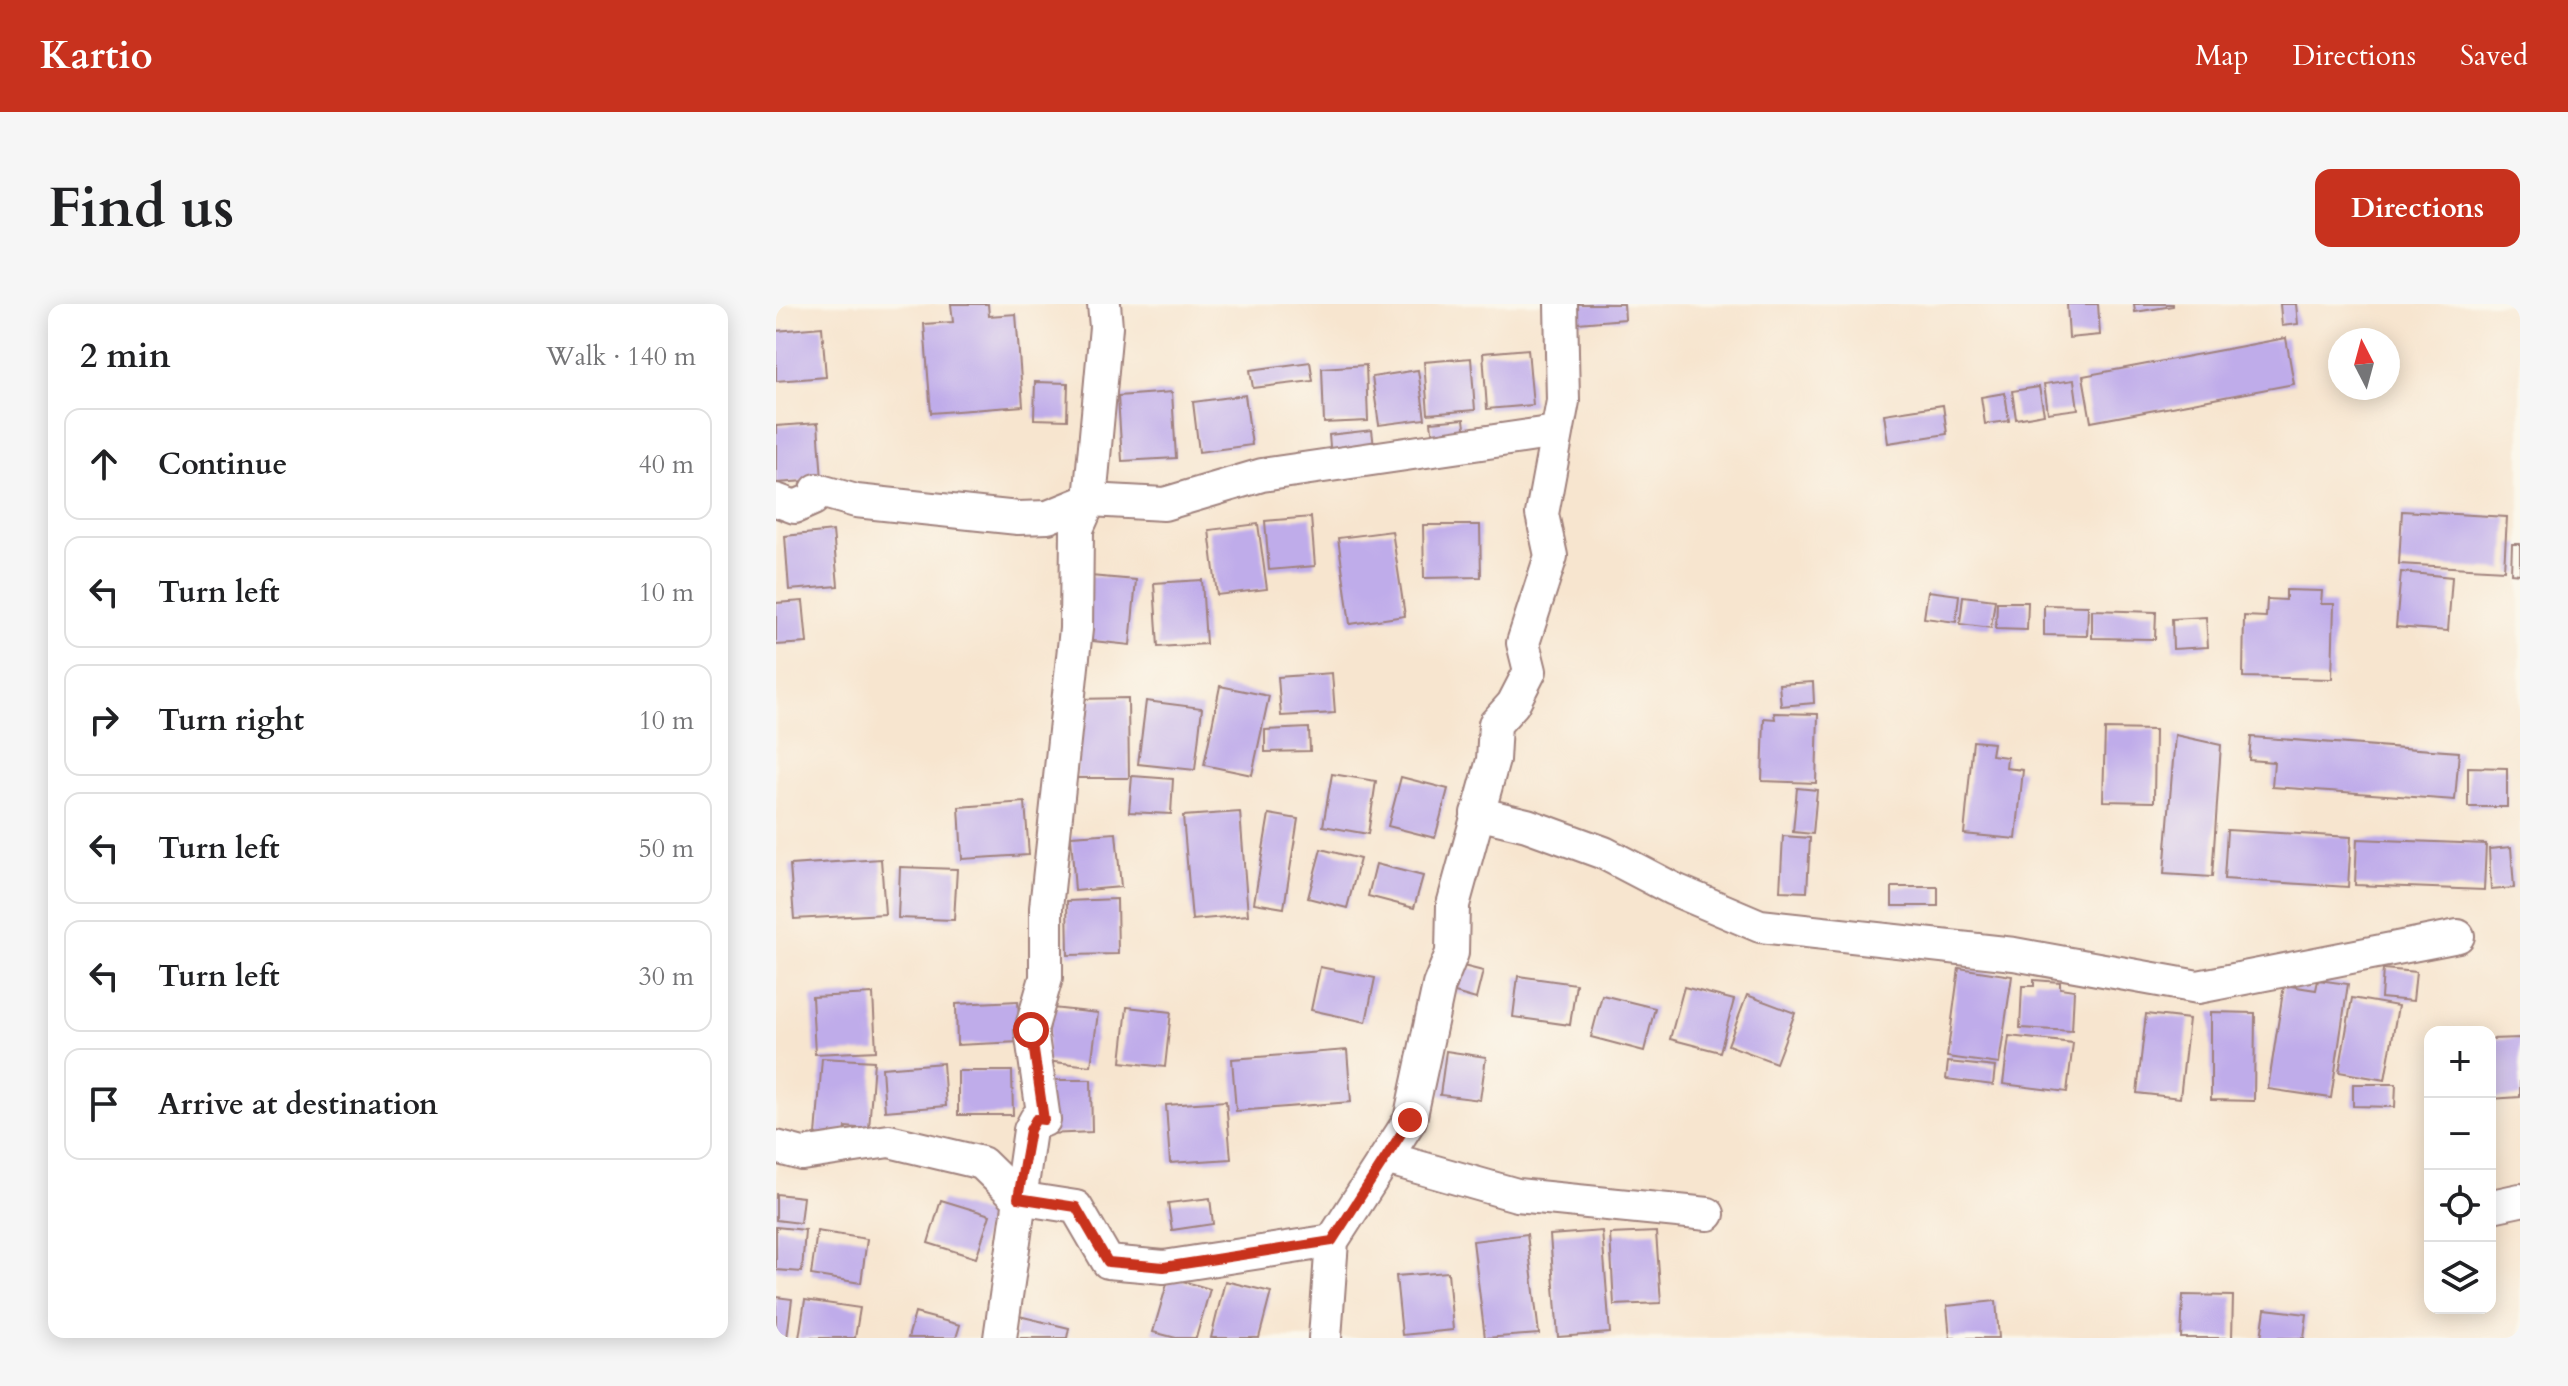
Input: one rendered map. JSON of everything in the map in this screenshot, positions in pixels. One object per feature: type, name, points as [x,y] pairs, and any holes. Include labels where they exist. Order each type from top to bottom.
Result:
[{"type":"street","points":[[1000,1338],[1030,1130],[1036,1119],[1044,1120],[1031,1030],[1046,978],[1046,908],[1076,629],[1077,529],[1090,500],[1106,327],[1104,304]]},
{"type":"street","points":[[1325,1338],[1332,1241],[1410,1120],[1413,1093],[1439,985],[1452,953],[1453,905],[1493,760],[1495,724],[1513,704],[1530,671],[1523,643],[1549,565],[1542,514],[1563,401],[1561,304]]},
{"type":"street","points":[[776,500],[795,507],[813,499],[817,490],[856,501],[1018,518],[1048,517],[1090,500],[1164,504],[1262,475],[1556,432]]},
{"type":"street","points":[[1477,813],[1527,825],[1604,853],[1673,889],[1760,926],[2014,954],[2198,987],[2458,936]]},
{"type":"street","points":[[776,1147],[802,1154],[889,1141],[982,1163],[1018,1198],[1076,1207],[1108,1262],[1164,1267],[1332,1241]]},
{"type":"street","points":[[1386,1158],[1517,1195],[1708,1214]]},
{"type":"building","points":[[951,304],[988,304],[989,316],[1016,314],[1023,406],[931,413],[924,324],[953,322]]},
{"type":"building","points":[[1577,304],[1624,304],[1625,319],[1578,323]]},
{"type":"building","points":[[2067,304],[2098,304],[2100,335],[2069,338]]},
{"type":"building","points":[[2134,304],[2173,304],[2173,306],[2135,312]]},
{"type":"building","points":[[2280,304],[2296,304],[2298,324],[2282,326]]},
{"type":"building","points":[[822,327],[826,377],[776,381],[776,331]]},
{"type":"building","points":[[2286,338],[2294,384],[2091,422],[2083,376]]},
{"type":"building","points":[[1528,349],[1533,405],[1487,409],[1483,353]]},
{"type":"building","points":[[1471,358],[1475,410],[1428,414],[1424,362]]},
{"type":"building","points":[[1310,362],[1313,381],[1253,388],[1250,370]]},
{"type":"building","points":[[1366,365],[1368,421],[1324,423],[1322,368]]},
{"type":"building","points":[[1418,370],[1425,419],[1379,425],[1372,377]]},
{"type":"building","points":[[2074,380],[2078,409],[2048,413],[2044,384]]},
{"type":"building","points":[[1035,382],[1068,383],[1067,420],[1034,419]]},
{"type":"building","points":[[2039,387],[2044,414],[2016,419],[2012,391]]},
{"type":"building","points":[[1172,392],[1176,458],[1122,461],[1118,396]]},
{"type":"building","points":[[2005,393],[2009,421],[1985,424],[1981,397]]},
{"type":"building","points":[[1245,395],[1252,445],[1199,452],[1193,402]]},
{"type":"building","points":[[1943,405],[1947,434],[1888,443],[1884,414]]},
{"type":"building","points":[[1464,419],[1466,436],[1433,439],[1431,422]]},
{"type":"building","points":[[818,423],[822,480],[776,483],[776,426]]},
{"type":"building","points":[[1372,430],[1375,455],[1331,458],[1329,435]]},
{"type":"building","points":[[2402,511],[2507,517],[2504,570],[2399,564]]},
{"type":"building","points":[[1311,517],[1315,566],[1269,570],[1265,521]]},
{"type":"building","points":[[1258,524],[1267,589],[1217,595],[1209,530]]},
{"type":"building","points":[[1423,525],[1480,525],[1481,577],[1424,578]]},
{"type":"building","points":[[833,531],[838,586],[789,590],[785,536]]},
{"type":"building","points":[[1392,531],[1405,616],[1350,624],[1338,538]]},
{"type":"building","points":[[2512,544],[2520,544],[2520,574],[2511,573]]},
{"type":"building","points":[[2401,572],[2452,577],[2448,631],[2396,627]]},
{"type":"building","points":[[1090,576],[1136,580],[1130,645],[1084,640]]},
{"type":"building","points":[[1202,580],[1206,644],[1158,647],[1154,583]]},
{"type":"building","points":[[2286,590],[2322,591],[2321,604],[2334,604],[2332,679],[2243,677],[2244,616],[2266,617],[2267,599],[2286,600]]},
{"type":"building","points":[[1928,591],[1959,595],[1956,622],[1924,618]]},
{"type":"building","points":[[1963,596],[1995,600],[1991,628],[1960,624]]},
{"type":"building","points":[[803,601],[807,643],[776,645],[776,603]]},
{"type":"building","points":[[1997,602],[2028,602],[2027,630],[1996,629]]},
{"type":"building","points":[[2044,605],[2088,606],[2087,636],[2044,635]]},
{"type":"building","points":[[2092,610],[2156,612],[2155,639],[2092,638]]},
{"type":"building","points":[[2206,617],[2208,647],[2173,649],[2172,619]]},
{"type":"building","points":[[1332,673],[1335,713],[1281,716],[1278,677]]},
{"type":"building","points":[[1813,682],[1814,703],[1781,706],[1779,684]]},
{"type":"building","points":[[1220,686],[1269,696],[1252,775],[1204,765]]},
{"type":"building","points":[[1128,698],[1129,778],[1077,778],[1076,699]]},
{"type":"building","points":[[1146,701],[1202,708],[1195,770],[1138,764]]},
{"type":"building","points":[[1774,713],[1818,714],[1816,783],[1762,781],[1764,718],[1775,719]]},
{"type":"building","points":[[1309,728],[1310,751],[1265,752],[1265,730]]},
{"type":"building","points":[[2105,729],[2155,730],[2154,802],[2103,801]]},
{"type":"building","points":[[2175,735],[2221,745],[2212,877],[2164,874]]},
{"type":"building","points":[[2251,737],[2459,752],[2455,800],[2272,787],[2274,762],[2249,760]]},
{"type":"building","points":[[1973,741],[1993,743],[1991,755],[2007,757],[2006,768],[2023,770],[2016,839],[1964,834]]},
{"type":"building","points":[[2468,767],[2507,768],[2507,807],[2468,807]]},
{"type":"building","points":[[1332,774],[1376,781],[1368,834],[1323,826]]},
{"type":"building","points":[[1132,776],[1173,779],[1171,814],[1129,812]]},
{"type":"building","points":[[1401,777],[1448,789],[1435,838],[1388,826]]},
{"type":"building","points":[[1797,788],[1817,790],[1813,834],[1793,832]]},
{"type":"building","points":[[1025,802],[1029,855],[962,859],[959,807]]},
{"type":"building","points":[[1240,812],[1248,915],[1192,920],[1183,816]]},
{"type":"building","points":[[1269,814],[1298,819],[1284,908],[1254,903]]},
{"type":"building","points":[[2227,830],[2351,837],[2348,887],[2224,879]]},
{"type":"building","points":[[1116,833],[1121,887],[1075,891],[1071,836]]},
{"type":"building","points":[[1783,836],[1810,838],[1807,892],[1780,891]]},
{"type":"building","points":[[2357,839],[2486,844],[2484,890],[2355,885]]},
{"type":"building","points":[[2511,847],[2514,888],[2491,890],[2489,849]]},
{"type":"building","points":[[1321,849],[1360,859],[1347,908],[1308,898]]},
{"type":"building","points":[[881,859],[885,914],[794,919],[790,865]]},
{"type":"building","points":[[1376,864],[1423,876],[1414,908],[1368,896]]},
{"type":"building","points":[[900,867],[957,869],[954,920],[898,918]]},
{"type":"building","points":[[1892,887],[1938,887],[1938,906],[1892,906]]},
{"type":"building","points":[[1117,899],[1118,954],[1068,955],[1067,901]]},
{"type":"building","points":[[1463,966],[1483,971],[1476,999],[1455,993]]},
{"type":"building","points":[[1320,967],[1375,978],[1366,1022],[1311,1010]]},
{"type":"building","points":[[1959,968],[2012,976],[1999,1064],[1947,1057]]},
{"type":"building","points":[[2383,969],[2416,972],[2413,1001],[2381,998]]},
{"type":"building","points":[[1518,976],[1576,984],[1570,1025],[1513,1017]]},
{"type":"building","points":[[2034,980],[2060,982],[2060,988],[2074,990],[2072,1031],[2020,1028],[2022,986],[2034,986]]},
{"type":"building","points":[[2318,980],[2348,984],[2331,1098],[2268,1089],[2284,985],[2316,990]]},
{"type":"building","points":[[1684,987],[1734,1000],[1720,1052],[1670,1039]]},
{"type":"building","points":[[873,994],[876,1051],[815,1054],[812,997]]},
{"type":"building","points":[[1602,995],[1655,1008],[1644,1051],[1591,1037]]},
{"type":"building","points":[[1747,995],[1795,1013],[1776,1063],[1728,1045]]},
{"type":"building","points":[[2352,998],[2398,1006],[2385,1080],[2339,1072]]},
{"type":"building","points":[[1018,1001],[1020,1042],[957,1045],[956,1004]]},
{"type":"building","points":[[1127,1007],[1171,1012],[1165,1067],[1121,1062]]},
{"type":"building","points":[[1052,1008],[1098,1013],[1091,1066],[1045,1061]]},
{"type":"building","points":[[2211,1012],[2255,1013],[2254,1101],[2211,1100]]},
{"type":"building","points":[[2146,1014],[2189,1019],[2180,1098],[2137,1093]]},
{"type":"building","points":[[2009,1036],[2073,1043],[2067,1092],[2003,1084]]},
{"type":"building","points":[[2520,1038],[2520,1097],[2496,1099],[2496,1039]]},
{"type":"building","points":[[1347,1050],[1351,1102],[1236,1111],[1232,1059]]},
{"type":"building","points":[[1446,1051],[1486,1057],[1480,1100],[1440,1095]]},
{"type":"building","points":[[822,1058],[874,1061],[869,1129],[846,1127],[845,1136],[816,1135]]},
{"type":"building","points":[[1948,1062],[1995,1067],[1993,1085],[1946,1079]]},
{"type":"building","points":[[943,1063],[946,1106],[885,1111],[882,1068]]},
{"type":"building","points":[[958,1071],[1012,1071],[1013,1115],[958,1115]]},
{"type":"building","points":[[1047,1080],[1091,1080],[1092,1132],[1048,1134]]},
{"type":"building","points":[[2353,1084],[2396,1084],[2395,1107],[2353,1106]]},
{"type":"building","points":[[1226,1101],[1231,1159],[1170,1163],[1166,1105]]},
{"type":"building","points":[[776,1194],[803,1197],[800,1223],[776,1220]]},
{"type":"building","points":[[1210,1198],[1213,1224],[1172,1230],[1168,1203]]},
{"type":"building","points":[[941,1200],[990,1215],[976,1258],[928,1243]]},
{"type":"building","points":[[776,1227],[805,1230],[802,1272],[776,1270]]},
{"type":"building","points":[[817,1231],[867,1239],[861,1283],[811,1275]]},
{"type":"building","points":[[1602,1231],[1610,1333],[1558,1337],[1550,1235]]},
{"type":"building","points":[[1656,1232],[1661,1303],[1614,1305],[1610,1234]]},
{"type":"building","points":[[1527,1234],[1539,1334],[1485,1338],[1473,1241]]},
{"type":"building","points":[[1448,1272],[1453,1330],[1402,1335],[1396,1276]]},
{"type":"building","points":[[1169,1277],[1210,1289],[1196,1338],[1176,1338],[1153,1332]]},
{"type":"building","points":[[1225,1281],[1271,1292],[1259,1338],[1211,1338]]},
{"type":"building","points":[[2183,1295],[2233,1296],[2232,1338],[2181,1338]]},
{"type":"building","points":[[776,1297],[792,1299],[787,1338],[776,1336]]},
{"type":"building","points":[[805,1300],[860,1308],[855,1338],[799,1338]]},
{"type":"building","points":[[1996,1301],[1999,1338],[1950,1338],[1947,1306]]},
{"type":"building","points":[[2265,1309],[2307,1314],[2304,1338],[2261,1338]]},
{"type":"building","points":[[915,1313],[960,1325],[956,1338],[908,1338]]},
{"type":"building","points":[[1019,1316],[1069,1328],[1067,1338],[1014,1338]]},
{"type":"route","points":[[1031,1030],[1044,1120],[1036,1119],[1030,1130],[1018,1198],[1076,1207],[1108,1262],[1164,1267],[1332,1241],[1410,1120]]}]
